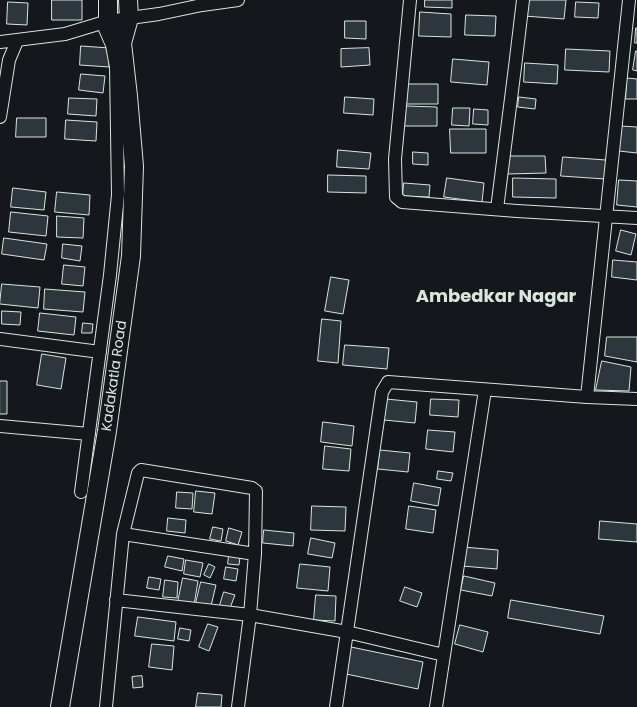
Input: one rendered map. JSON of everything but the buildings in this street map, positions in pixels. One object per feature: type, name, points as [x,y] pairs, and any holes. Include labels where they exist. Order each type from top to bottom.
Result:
[{"type":"street","points":[[81,492],[110,275],[118,195],[116,67],[112,45],[105,22],[108,0]]},
{"type":"street","name":"Kadakatla Road","points":[[60,707],[107,431],[131,256],[134,166],[122,43],[128,18],[128,0]]},
{"type":"street","points":[[0,42],[65,34],[105,22],[238,0]]},
{"type":"street","points":[[410,0],[395,159],[396,198],[402,202],[637,218]]},
{"type":"street","points":[[497,209],[523,0]]},
{"type":"street","points":[[587,397],[629,0]]},
{"type":"street","name":"Kadakatla Road","points":[[105,22],[122,43]]},
{"type":"street","points":[[0,117],[9,60],[17,40]]},
{"type":"street","points":[[0,339],[100,352]]},
{"type":"street","points":[[336,707],[382,392],[388,382],[587,397],[637,399]]},
{"type":"street","points":[[436,707],[485,390]]},
{"type":"street","points":[[0,426],[89,434]]},
{"type":"street","points":[[106,707],[123,534],[138,473],[142,470],[252,488],[256,491],[255,554],[250,615],[238,707]]},
{"type":"street","points":[[123,534],[255,554]]},
{"type":"street","points":[[116,600],[250,615],[347,632],[444,655]]},
{"type":"district","name":"Ambedkar Nagar","points":[[496,297]]}]
